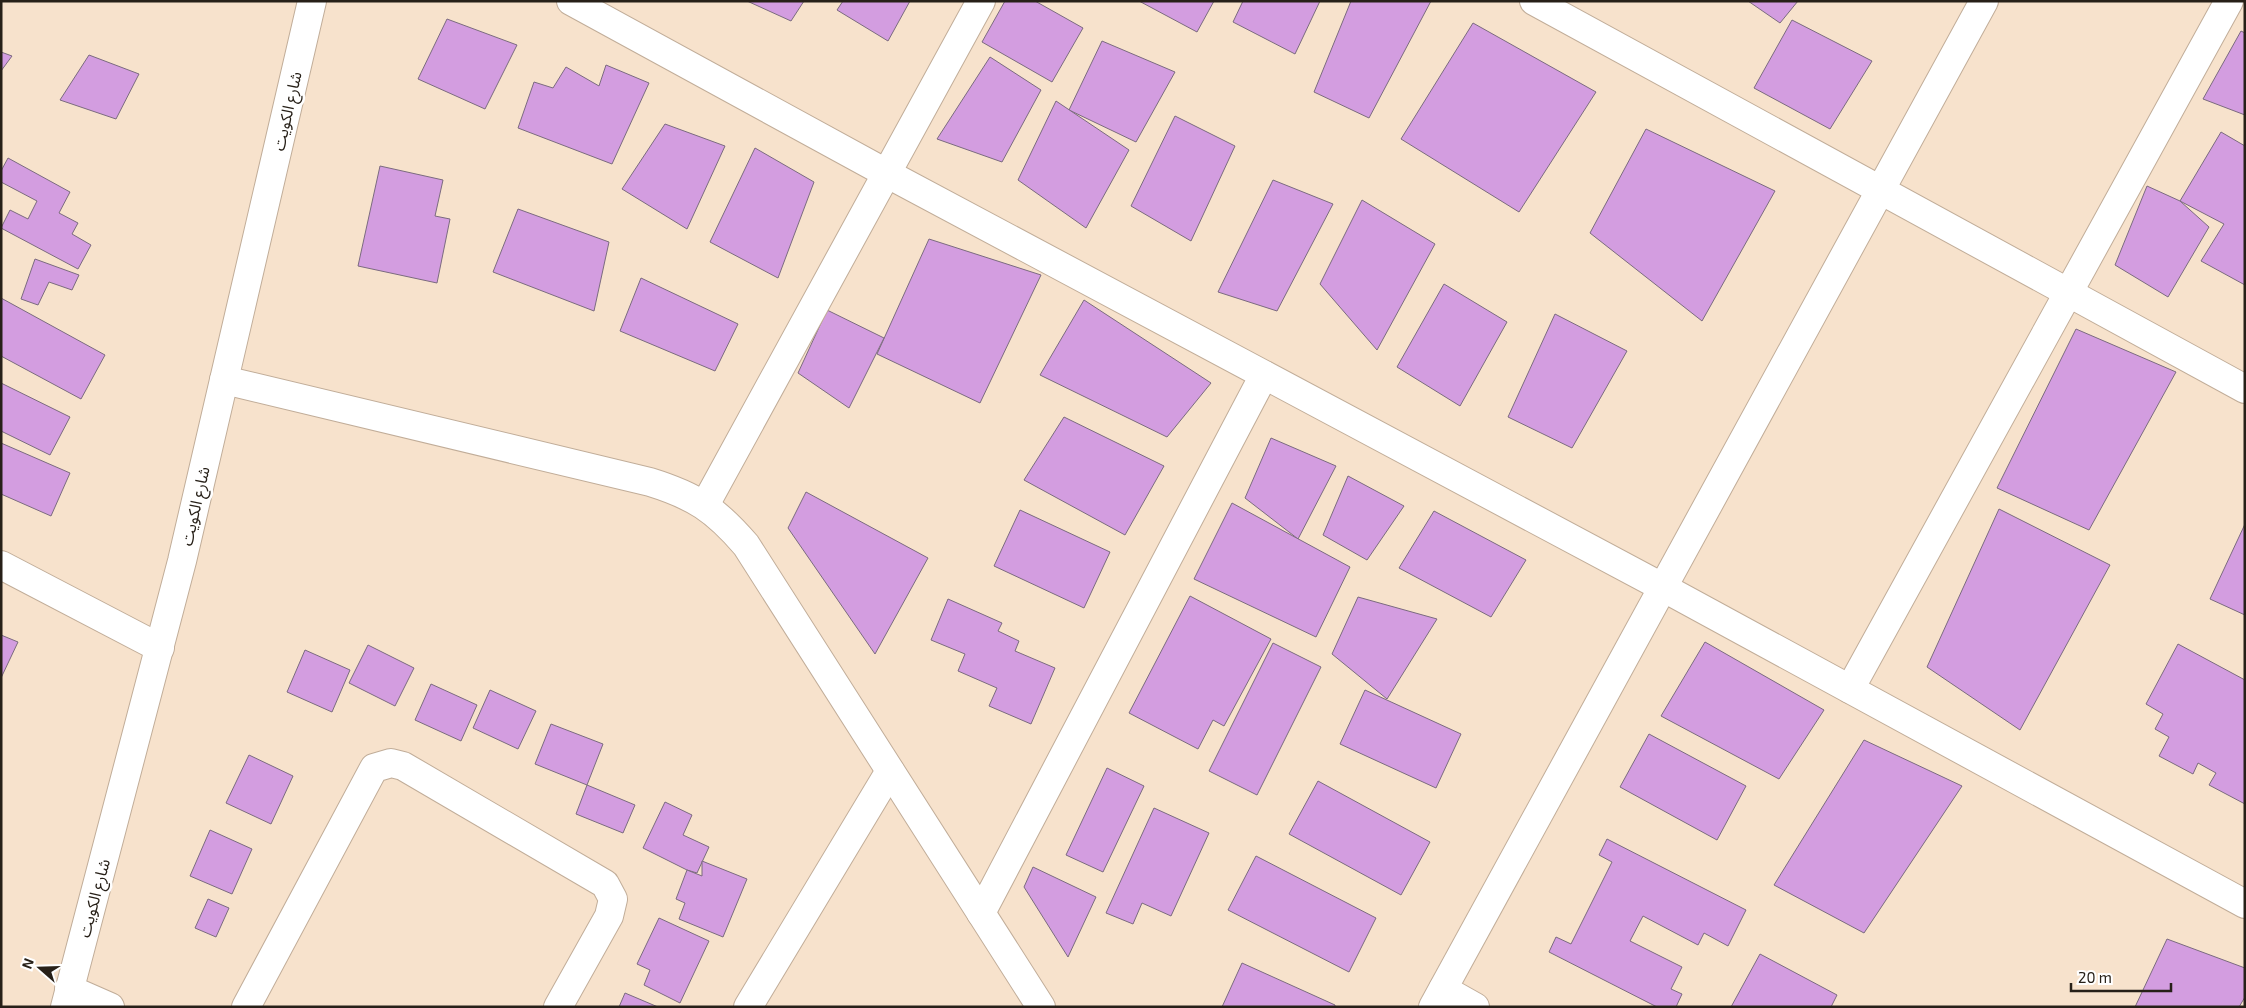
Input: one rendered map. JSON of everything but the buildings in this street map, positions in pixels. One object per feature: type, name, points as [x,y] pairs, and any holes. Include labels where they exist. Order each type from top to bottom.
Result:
[{"type":"street","name":"شارع الكويت","points":[[67,998],[160,648],[312,1]]},
{"type":"street","points":[[571,1],[886,173],[1664,588],[2245,904]]},
{"type":"street","points":[[704,505],[981,1]]},
{"type":"street","points":[[1534,1],[2245,389]]},
{"type":"street","points":[[1475,1007],[1438,998],[1984,1]]},
{"type":"street","points":[[1850,689],[2229,1]]},
{"type":"street","points":[[981,913],[1264,374]]},
{"type":"street","points":[[224,380],[650,482],[676,491],[704,505],[726,522],[746,545],[1041,1007]]},
{"type":"street","points":[[1,565],[160,648]]},
{"type":"street","points":[[246,1007],[374,768],[391,763],[403,766],[605,884],[613,899],[609,916],[558,1007]]},
{"type":"street","points":[[748,1007],[890,771]]},
{"type":"street","points":[[67,998],[110,1007]]}]
